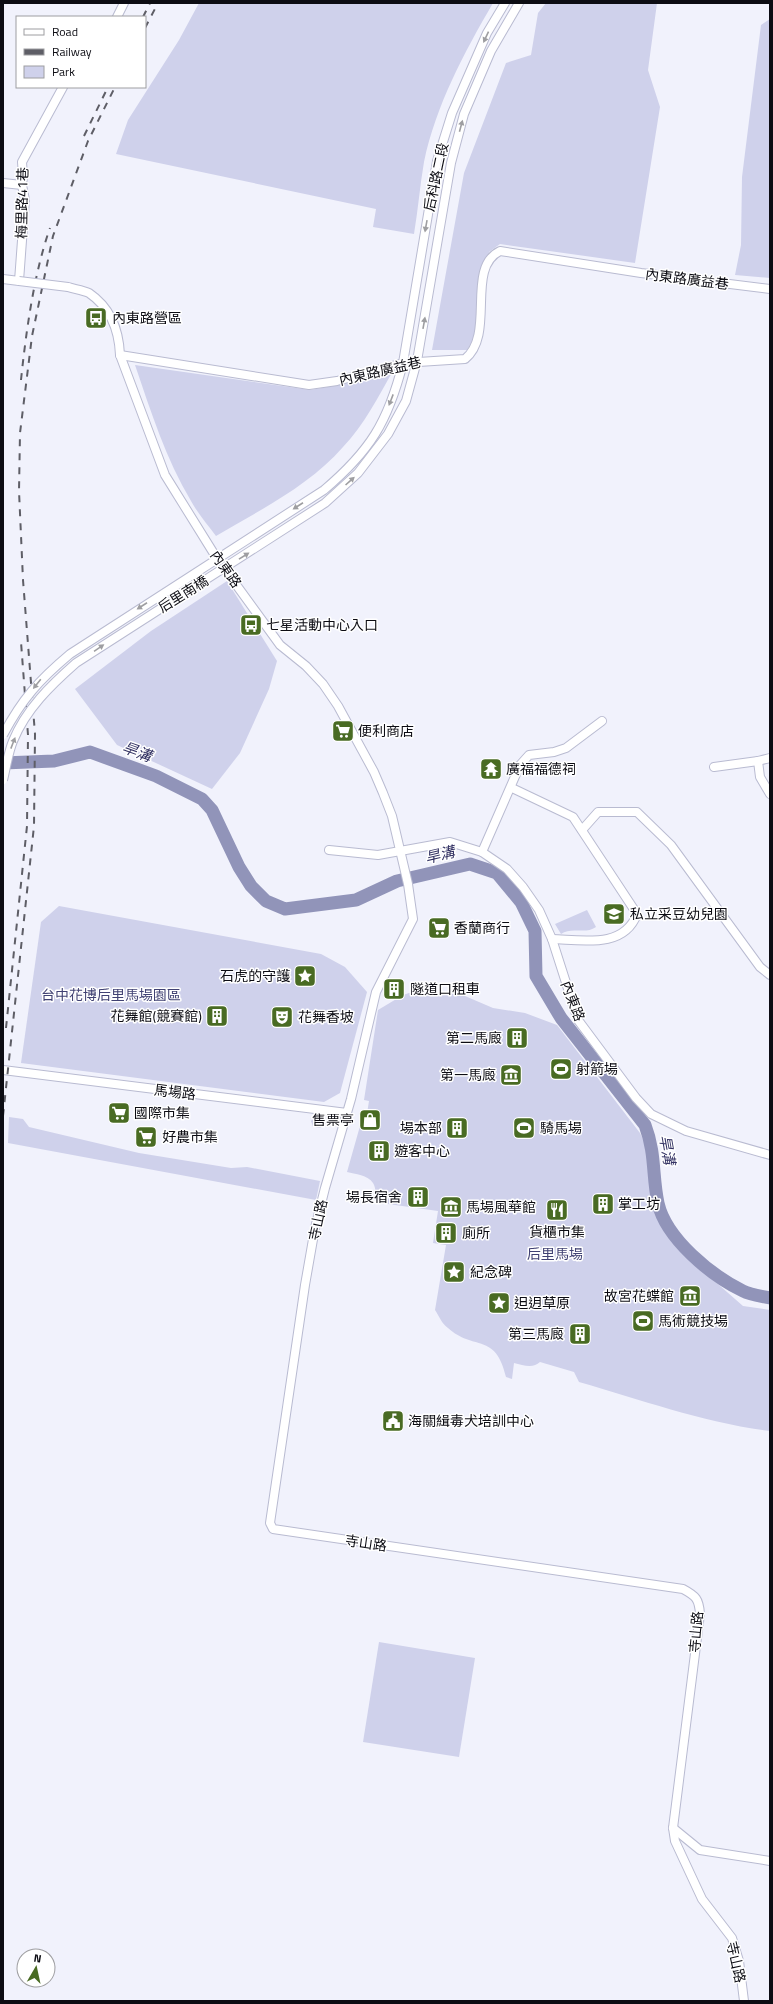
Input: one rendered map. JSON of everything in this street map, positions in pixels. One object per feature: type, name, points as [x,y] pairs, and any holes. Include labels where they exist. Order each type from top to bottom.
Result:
[{"type":"street","points":[[118,16],[124,3]]},
{"type":"street","name":"后科路二段","points":[[403,363],[437,161],[456,106],[487,33],[505,3]]},
{"type":"street","name":"后科路二段","points":[[417,361],[451,163],[464,114],[491,51],[519,3]]},
{"type":"street","name":"梅里路41巷","points":[[19,281],[25,200],[22,185],[22,162],[62,88]]},
{"type":"street","points":[[3,183],[22,185]]},
{"type":"street","name":"內東路廣益巷","points":[[120,355],[309,385],[337,381],[403,363],[417,361],[458,360],[471,354],[479,336],[484,270],[492,255],[500,251],[641,273],[770,289]]},
{"type":"street","points":[[3,279],[19,281]]},
{"type":"street","name":"內東路","points":[[19,281],[68,287],[88,292],[101,304],[113,320],[119,335],[120,355],[165,475],[216,557],[280,645],[306,666],[323,684],[338,706],[383,793],[392,816],[408,884]]},
{"type":"street","name":"后里南橋","points":[[3,780],[13,742],[32,709],[51,684],[71,667],[117,635],[267,542],[325,503],[358,473],[388,434],[406,401],[417,361]]},
{"type":"street","name":"后里南橋","points":[[3,736],[16,710],[43,677],[70,654],[324,490],[337,478],[358,458],[381,425],[398,384],[403,363]]},
{"type":"street","points":[[482,852],[512,788],[520,765],[529,755],[554,752],[566,748],[602,720]]},
{"type":"street","points":[[714,767],[770,758]]},
{"type":"street","points":[[758,761],[760,777],[770,794]]},
{"type":"street","points":[[512,788],[573,817],[637,914],[633,925],[621,935],[606,940],[552,939]]},
{"type":"street","points":[[582,830],[598,812],[637,812],[671,845],[760,967],[770,975]]},
{"type":"street","name":"內東路","points":[[400,850],[450,842],[482,852],[507,869],[523,887],[539,910],[552,939],[578,1020],[636,1098],[651,1114],[686,1131],[770,1155]]},
{"type":"street","points":[[329,850],[378,855],[400,850]]},
{"type":"street","name":"寺山路","points":[[408,884],[412,919],[376,992],[346,1113],[315,1228],[305,1285],[270,1523],[273,1529],[683,1589],[695,1595],[699,1604],[700,1614],[673,1828],[675,1841],[702,1899],[732,1938],[739,1961],[744,2001]]},
{"type":"street","name":"馬場路","points":[[3,1070],[346,1113]]},
{"type":"street","points":[[673,1828],[700,1850],[770,1861]]},
{"type":"green space","points":[[199,3],[493,3],[452,80],[436,120],[424,162],[414,234],[373,227],[376,209],[116,154],[128,120],[179,40]]},
{"type":"green space","points":[[546,3],[657,3],[648,70],[660,107],[635,263],[500,244],[489,252],[474,339],[467,350],[432,350],[464,173],[506,63],[531,55],[538,13]]},
{"type":"green space","points":[[770,19],[770,278],[735,275],[741,245],[742,177],[761,25]]},
{"type":"green space","points":[[135,365],[310,390],[339,385],[393,371],[358,430],[330,461],[315,474],[267,507],[216,536],[194,506],[174,469]]},
{"type":"green space","points":[[227,581],[277,661],[269,689],[240,753],[212,789],[117,745],[75,689],[151,631]]},
{"type":"green space","name":"台中花博后里馬場園區","points":[[59,906],[321,954],[345,967],[367,992],[340,1093],[324,1102],[21,1063],[41,922]]},
{"type":"green space","points":[[587,910],[596,927],[561,934],[555,924]]},
{"type":"green space","name":"后里馬場","points":[[427,987],[435,993],[444,993],[451,990],[493,1008],[525,1013],[557,1025],[640,1133],[646,1145],[652,1206],[659,1222],[673,1241],[687,1257],[743,1306],[770,1310],[770,1431],[698,1417],[579,1382],[574,1372],[540,1362],[531,1366],[514,1363],[512,1379],[506,1377],[502,1363],[490,1348],[457,1335],[444,1324],[435,1310],[446,1245],[433,1243],[438,1211],[388,1204],[376,1197],[375,1186],[371,1180],[361,1175],[347,1172],[360,1126],[365,1126],[369,1101],[364,1100],[378,1010],[403,995]]},
{"type":"green space","points":[[9,1117],[23,1119],[29,1127],[139,1153],[231,1168],[247,1167],[320,1181],[316,1200],[8,1143]]},
{"type":"green space","points":[[314,1117],[321,1118],[328,1123],[320,1128],[313,1127],[311,1121]]},
{"type":"green space","points":[[379,1642],[475,1658],[459,1757],[363,1742]]},
{"type":"waterway","name":"旱溝","points":[[3,763],[54,761],[90,752],[156,776],[202,799],[212,810],[239,867],[251,886],[266,901],[285,909],[356,900],[397,881],[470,864],[497,873],[521,902],[535,931],[536,976],[561,1018],[645,1125],[651,1145],[658,1203],[670,1230],[692,1255],[718,1276],[746,1292],[770,1298]]},
{"type":"railway","points":[[144,16],[150,3]]},
{"type":"railway","points":[[146,26],[158,3]]},
{"type":"railway","points":[[84,136],[108,88]]},
{"type":"railway","points":[[3,1116],[34,826],[35,734],[23,580],[19,491],[20,433],[32,336],[53,236],[88,141],[114,88]]},
{"type":"railway","points":[[21,380],[25,342],[35,283],[44,245],[50,228]]},
{"type":"railway","points":[[6,1028],[27,826],[28,735],[21,642]]},
{"type":"place","name":"內東路營區","points":[[96,318]]},
{"type":"place","name":"七星活動中心入口","points":[[251,625]]},
{"type":"place","name":"便利商店","points":[[343,731]]},
{"type":"place","name":"廣福福德祠","points":[[491,769]]},
{"type":"place","name":"私立采豆幼兒園","points":[[614,914]]},
{"type":"place","name":"香蘭商行","points":[[439,928]]},
{"type":"place","name":"石虎的守護","points":[[305,976]]},
{"type":"place","name":"隧道口租車","points":[[394,989]]},
{"type":"place","name":"花舞館(競賽館)","points":[[217,1016]]},
{"type":"place","name":"花舞香坡","points":[[282,1017]]},
{"type":"place","name":"第二馬廄","points":[[517,1038]]},
{"type":"place","name":"射箭場","points":[[561,1069]]},
{"type":"place","name":"第一馬廄","points":[[511,1075]]},
{"type":"place","name":"國際市集","points":[[119,1113]]},
{"type":"place","name":"售票亭","points":[[370,1120]]},
{"type":"place","name":"場本部","points":[[457,1128]]},
{"type":"place","name":"騎馬場","points":[[524,1128]]},
{"type":"place","name":"好農市集","points":[[146,1137]]},
{"type":"place","name":"遊客中心","points":[[379,1151]]},
{"type":"place","name":"場長宿舍","points":[[418,1197]]},
{"type":"place","name":"掌工坊","points":[[603,1204]]},
{"type":"place","name":"馬場風華館","points":[[451,1207]]},
{"type":"place","name":"貨櫃市集","points":[[557,1210]]},
{"type":"place","name":"廁所","points":[[446,1233]]},
{"type":"place","name":"紀念碑","points":[[454,1272]]},
{"type":"place","name":"故宮花蝶館","points":[[690,1296]]},
{"type":"place","name":"𨑨迌草原","points":[[499,1303]]},
{"type":"place","name":"馬術競技場","points":[[643,1321]]},
{"type":"place","name":"第三馬廄","points":[[580,1334]]},
{"type":"place","name":"海關緝毒犬培訓中心","points":[[393,1421]]}]
